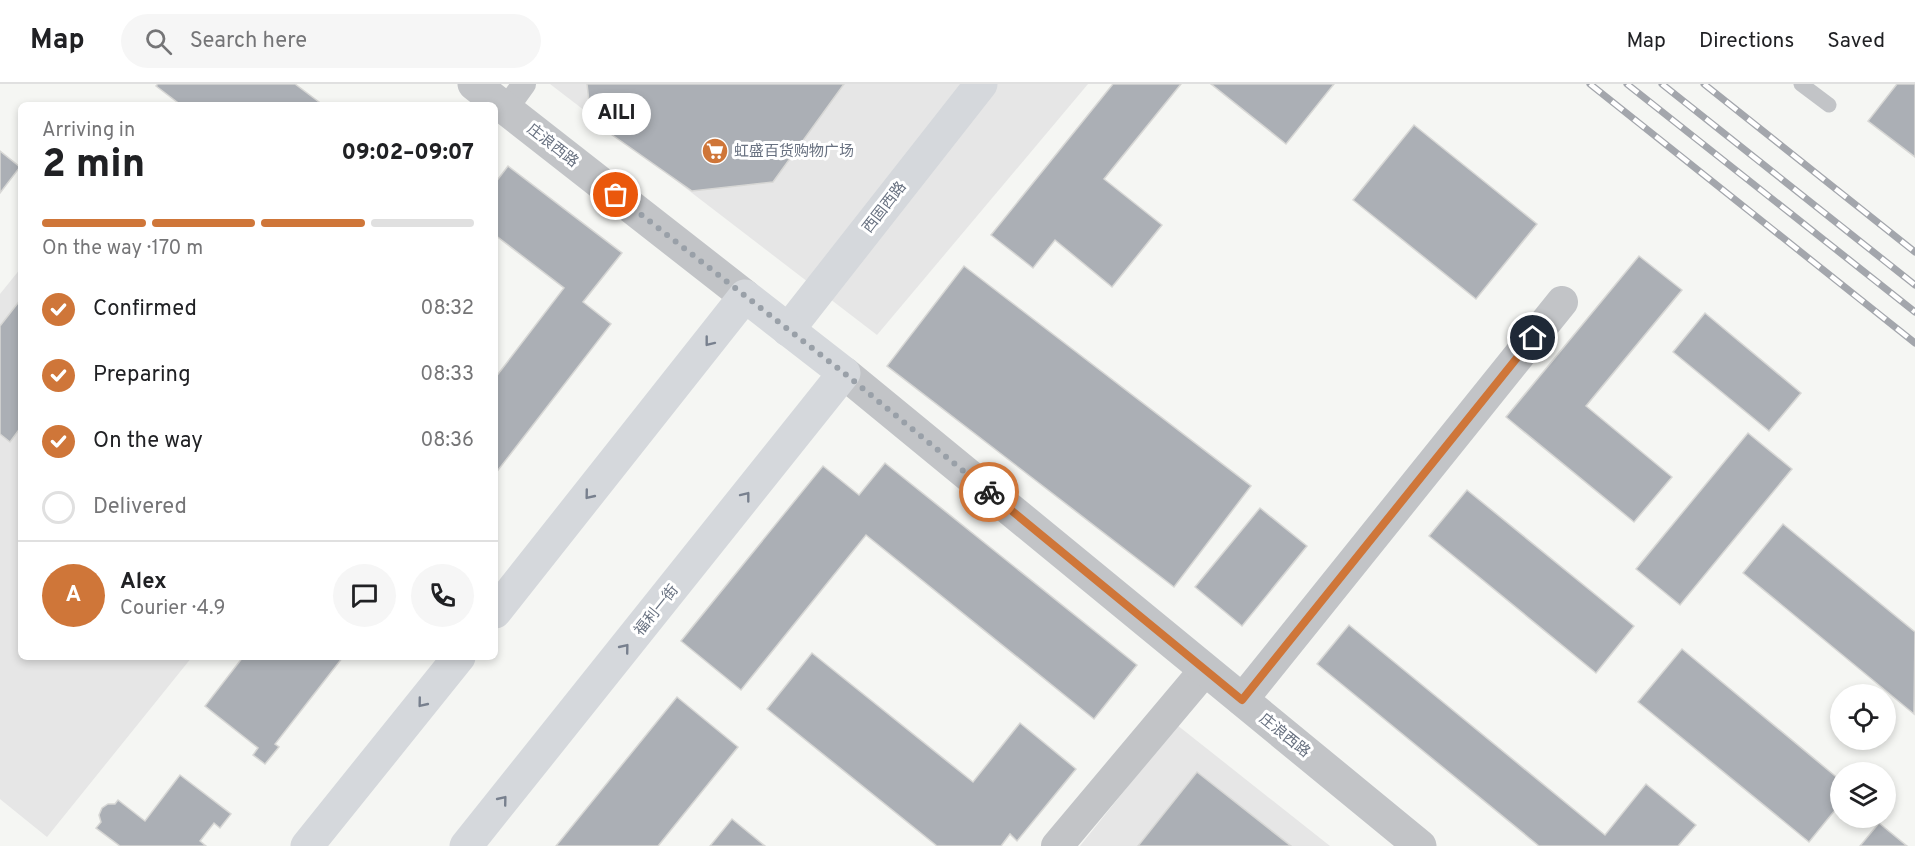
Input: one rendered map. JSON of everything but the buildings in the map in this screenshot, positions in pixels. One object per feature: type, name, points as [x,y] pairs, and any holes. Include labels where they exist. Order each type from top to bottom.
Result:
[{"type":"main road","name":"西固西路","points":[[788,330],[981,84]]},
{"type":"main road","points":[[498,608],[745,296],[844,373]]},
{"type":"main road","name":"福利一街","points":[[466,846],[844,373]]},
{"type":"main road","points":[[307,846],[457,660]]},
{"type":"street","name":"庄浪西路","points":[[474,84],[515,96],[745,296]]},
{"type":"street","points":[[1242,700],[1562,302]]},
{"type":"street","name":"庄浪西路","points":[[844,373],[1420,846]]},
{"type":"street","points":[[1057,846],[1205,670]]},
{"type":"lane","points":[[1801,84],[1829,105]]},
{"type":"shaded area","points":[[550,84],[1088,84],[877,335]]},
{"type":"shaded area","points":[[18,272],[18,660],[190,660],[47,837],[0,799],[0,294]]},
{"type":"shaded area","points":[[1177,725],[1330,846],[1080,846]]},
{"type":"railway","points":[[1590,84],[1915,343]]},
{"type":"railway","points":[[1627,84],[1915,312]]},
{"type":"railway","points":[[1662,84],[1915,285]]},
{"type":"railway","points":[[1704,84],[1915,252]]},
{"type":"way so far","points":[[616,195],[844,373],[989,492]]},
{"type":"place","name":"虹盛百货购物广场","points":[[715,151]]},
{"type":"place","name":"AILI","points":[[616,195]]},
{"type":"route","points":[[989,492],[1242,700],[1533,338]]}]
